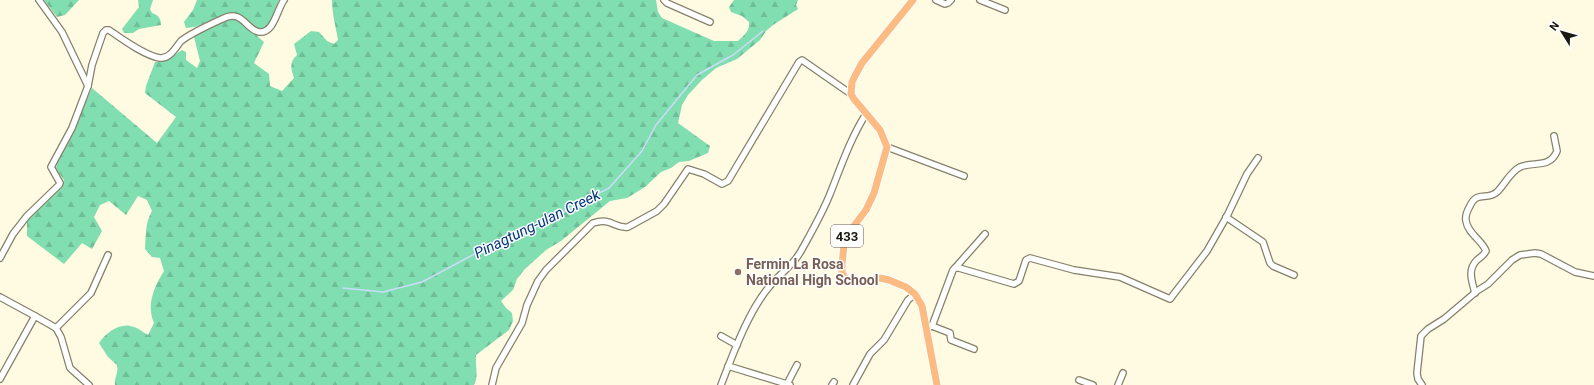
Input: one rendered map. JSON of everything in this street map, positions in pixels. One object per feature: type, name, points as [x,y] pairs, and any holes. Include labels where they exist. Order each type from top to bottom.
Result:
[{"type":"main road","points":[[888,147],[880,130],[858,106],[851,94],[852,82],[862,63],[913,0]]},
{"type":"main road","name":"433","points":[[888,147],[874,193],[866,210],[847,237],[842,255],[842,273],[846,279],[858,283],[880,278],[889,280],[906,287],[915,294]]},
{"type":"main road","points":[[915,294],[922,306],[930,327],[937,385]]},
{"type":"street","points":[[39,0],[62,32],[88,86]]},
{"type":"street","points":[[0,258],[13,234],[27,216],[60,183],[51,167],[72,128],[88,86],[92,65],[103,33],[106,30],[109,30],[139,49],[158,57],[164,57],[175,51],[181,42],[188,37],[226,16],[238,17],[256,30],[265,31],[272,25],[284,0]]},
{"type":"street","points":[[664,0],[667,3],[710,22]]},
{"type":"street","points":[[936,0],[945,4],[951,0]]},
{"type":"street","points":[[980,0],[1005,10]]},
{"type":"street","points":[[492,385],[496,368],[522,323],[527,306],[538,280],[593,223],[601,220],[608,221],[624,228],[658,211],[688,169],[704,174],[722,184],[728,180],[799,62],[802,60],[851,94]]},
{"type":"street","points":[[721,385],[737,345],[753,312],[768,287],[790,266],[801,252],[830,196],[837,176],[866,114]]},
{"type":"street","points":[[1476,292],[1471,279],[1471,271],[1477,260],[1486,251],[1484,246],[1468,226],[1466,219],[1471,203],[1475,198],[1482,195],[1489,196],[1494,194],[1519,168],[1527,164],[1547,163],[1552,160],[1556,151],[1554,136]]},
{"type":"street","points":[[888,147],[964,176]]},
{"type":"street","points":[[955,268],[1014,284],[1019,281],[1026,260],[1030,258],[1074,270],[1120,277],[1170,299],[1207,251],[1239,190],[1258,158]]},
{"type":"street","points":[[1226,217],[1263,242],[1270,263],[1273,266],[1294,275]]},
{"type":"street","points":[[974,349],[952,340],[950,333],[930,327],[953,270],[985,234]]},
{"type":"street","points":[[1422,385],[1418,379],[1417,373],[1421,336],[1424,332],[1444,319],[1476,292],[1497,277],[1512,260],[1520,255],[1528,253],[1541,254],[1574,272],[1594,276]]},
{"type":"street","points":[[56,328],[91,293],[108,255]]},
{"type":"street","points":[[853,385],[870,354],[884,340],[908,300],[915,294]]},
{"type":"street","points":[[0,297],[56,328],[61,338],[70,368],[89,385]]},
{"type":"street","points":[[0,379],[35,316]]},
{"type":"street","points":[[721,336],[737,345]]},
{"type":"street","points":[[728,366],[789,384],[797,365]]},
{"type":"street","points":[[1118,385],[1123,373]]},
{"type":"street","points":[[1079,380],[1093,385]]},
{"type":"green space","points":[[44,0],[79,0],[65,15],[57,17]]},
{"type":"green space","points":[[138,0],[153,0],[150,9],[152,13],[159,17],[161,25],[139,29],[133,33],[124,33],[122,29],[139,7]]},
{"type":"green space","points":[[197,0],[279,0],[268,25],[262,30],[256,28],[235,14],[226,14],[195,27],[186,28],[184,22],[193,10]]},
{"type":"green space","points":[[332,0],[656,0],[658,12],[662,18],[714,41],[738,41],[748,30],[749,22],[742,16],[731,12],[729,7],[734,0],[798,0],[796,5],[798,9],[773,25],[766,31],[760,40],[737,59],[716,68],[688,95],[682,105],[678,123],[710,146],[708,153],[689,161],[679,162],[671,168],[661,172],[645,187],[627,198],[610,201],[561,241],[546,250],[524,270],[517,279],[513,290],[501,301],[512,313],[513,321],[509,330],[476,355],[477,374],[474,385],[115,385],[117,365],[108,357],[99,343],[109,332],[124,326],[136,328],[148,335],[154,323],[151,310],[152,296],[164,271],[160,258],[152,257],[145,249],[147,225],[152,211],[147,200],[138,196],[126,215],[109,201],[100,205],[94,217],[102,231],[92,249],[82,243],[64,264],[27,236],[27,220],[63,184],[64,180],[56,169],[57,160],[74,128],[92,88],[157,143],[176,117],[145,93],[155,62],[165,61],[182,50],[186,52],[186,60],[197,68],[200,61],[194,37],[222,21],[228,19],[239,20],[264,42],[254,63],[269,74],[270,86],[282,91],[294,78],[291,66],[297,55],[294,44],[311,31],[319,32],[327,41],[334,44],[338,40],[333,15]]},
{"type":"waterway","name":"Pinagtung-ulan Creek","points":[[343,288],[383,292],[422,282],[497,242],[563,212],[609,188],[642,151],[656,125],[697,75],[733,55],[763,31]]},
{"type":"place","name":"Fermin La Rosa National High School","points":[[738,272]]}]
